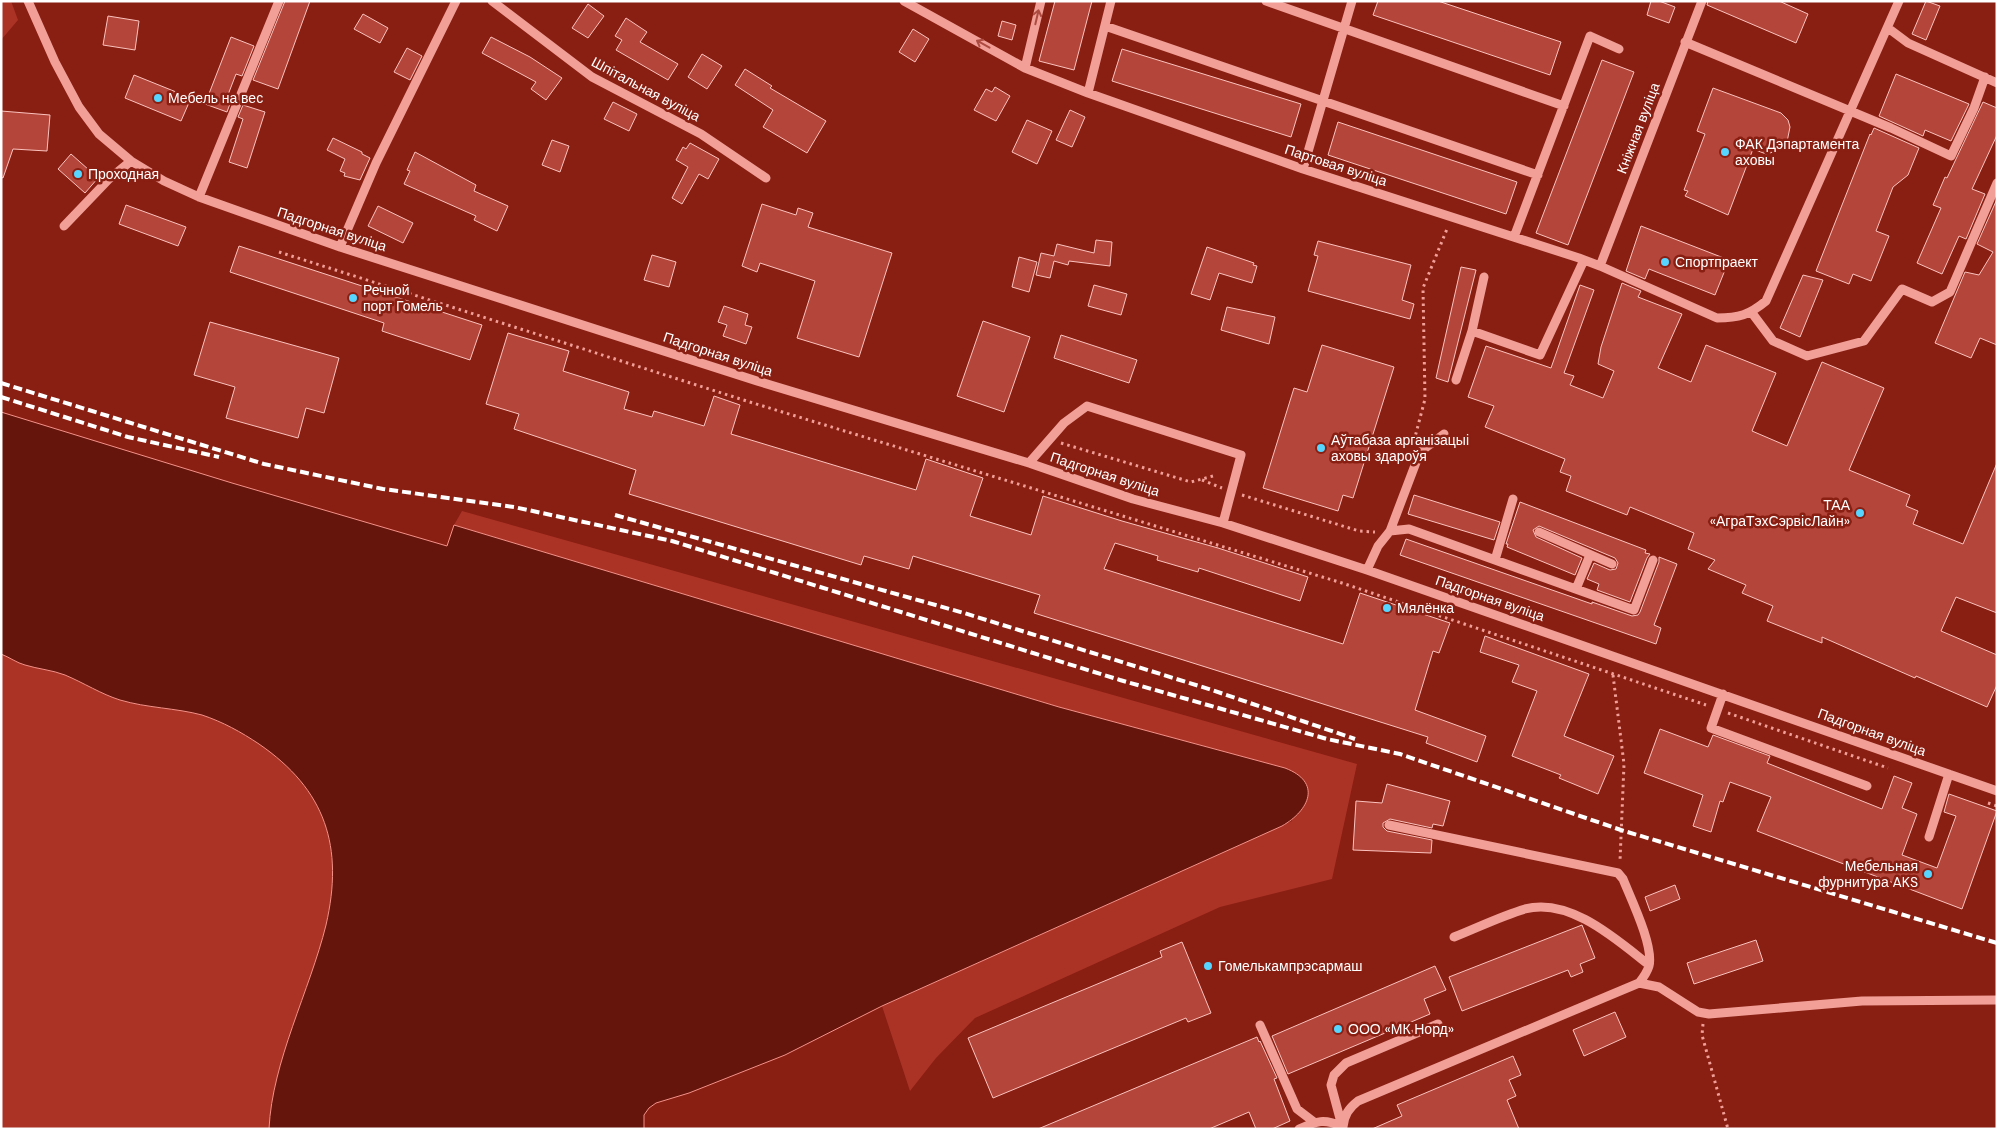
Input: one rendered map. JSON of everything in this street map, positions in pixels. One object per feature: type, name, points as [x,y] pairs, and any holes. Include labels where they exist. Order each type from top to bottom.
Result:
[{"type":"street","name":"Падгорная вуліца","points":[[28,1],[55,62],[79,107],[99,134],[130,161],[164,181],[199,197],[340,247],[757,381],[1029,463],[1133,499],[1223,523],[1367,570],[1997,791]]},
{"type":"street","points":[[199,197],[280,1]]},
{"type":"street","points":[[340,247],[376,163],[456,1]]},
{"type":"street","name":"Шпітальная вуліца","points":[[492,1],[592,77],[701,134],[766,178]]},
{"type":"street","name":"Партовая вуліца","points":[[904,1],[1026,68],[1088,93],[1303,169],[1584,260],[1717,318],[1733,318],[1752,313],[1766,301],[1850,111]]},
{"type":"street","points":[[1026,68],[1041,1]]},
{"type":"street","points":[[1088,93],[1111,1]]},
{"type":"street","points":[[1266,1],[1564,106]]},
{"type":"street","points":[[1303,169],[1352,1]]},
{"type":"street","name":"Кніжная вуліца","points":[[1600,266],[1702,1]]},
{"type":"street","points":[[1850,111],[1899,1]]},
{"type":"street","points":[[1105,26],[1538,175]]},
{"type":"street","points":[[1888,28],[1908,43],[1997,83]]},
{"type":"street","points":[[1514,237],[1590,36],[1619,49]]},
{"type":"street","points":[[1685,42],[1850,111],[1951,156],[1974,108],[1985,77]]},
{"type":"street","points":[[64,226],[109,179],[130,161]]},
{"type":"street","points":[[1752,313],[1773,341],[1807,356],[1864,342],[1902,289],[1932,302],[1950,292],[1997,183]]},
{"type":"street","points":[[1472,330],[1540,355],[1584,260]]},
{"type":"street","points":[[1456,380],[1472,330],[1484,277]]},
{"type":"street","points":[[1029,463],[1064,423],[1087,406],[1241,455],[1223,523]]},
{"type":"street","points":[[1367,570],[1386,532],[1420,452],[1444,434]]},
{"type":"street","points":[[1495,560],[1513,499]]},
{"type":"street","points":[[1386,532],[1409,529],[1634,610],[1654,560]]},
{"type":"street","points":[[1539,532],[1612,564]]},
{"type":"street","points":[[1576,589],[1590,555]]},
{"type":"street","points":[[1723,694],[1711,728],[1867,786]]},
{"type":"street","points":[[1929,837],[1949,774]]},
{"type":"street","points":[[1343,1128],[1348,1112],[1358,1101],[1639,983],[1650,965],[1649,946],[1620,874],[1614,871],[1389,825]]},
{"type":"street","points":[[1454,937],[1526,909],[1544,907],[1580,916],[1650,965]]},
{"type":"street","points":[[1639,983],[1659,987],[1703,1014],[1862,1001],[1997,1000]]},
{"type":"street","points":[[1343,1128],[1332,1085],[1334,1075],[1346,1063],[1438,1024]]},
{"type":"street","points":[[1260,1025],[1298,1109],[1314,1122]]},
{"type":"street","points":[[1299,1129],[1314,1122],[1332,1122],[1343,1128]]},
{"type":"path","points":[[1412,446],[1419,428],[1425,399],[1423,288],[1452,216]]},
{"type":"path","points":[[279,252],[744,400],[1342,583],[1718,709],[1890,769]]},
{"type":"path","points":[[1058,442],[1191,482],[1213,476]]},
{"type":"path","points":[[1202,480],[1232,492],[1360,531],[1386,532]]},
{"type":"path","points":[[1613,675],[1624,764],[1620,874]]},
{"type":"path","points":[[1980,800],[1997,806]]},
{"type":"path","points":[[1703,1014],[1702,1035],[1728,1129]]},
{"type":"shaded area","points":[[1,1],[11,1],[18,20],[1,40]]},
{"type":"shaded area","points":[[1,412],[232,483],[447,546],[454,525],[1059,707],[1285,768],[1297,774],[1304,781],[1308,788],[1308,796],[1299,812],[1282,826],[882,1006],[785,1055],[689,1093],[656,1103],[644,1115],[644,1129],[269,1129],[277,1078],[284,1052],[326,925],[333,870],[324,822],[314,801],[300,781],[282,762],[259,744],[232,728],[202,715],[120,700],[65,675],[22,664],[1,654]]},
{"type":"shaded area","points":[[462,511],[1357,764],[1332,879],[1220,907],[975,1018],[936,1058],[910,1091],[882,1006],[1292,821],[1285,768],[1059,707],[454,525]]},
{"type":"shaded area","points":[[1,654],[22,664],[65,675],[120,700],[202,715],[225,724],[259,744],[282,762],[300,781],[314,801],[324,822],[330,846],[333,870],[331,897],[319,950],[277,1078],[269,1129],[1,1129]]},
{"type":"building","points":[[285,1],[310,1],[278,89],[253,80]]},
{"type":"building","points":[[1055,1],[1092,1],[1074,70],[1039,61]]},
{"type":"building","points":[[1378,1],[1438,1],[1561,42],[1550,75],[1373,15]]},
{"type":"building","points":[[1651,1],[1659,1],[1675,7],[1669,23],[1647,15]]},
{"type":"building","points":[[1708,1],[1779,1],[1808,14],[1796,43],[1707,5]]},
{"type":"building","points":[[1926,1],[1940,6],[1926,40],[1912,34]]},
{"type":"building","points":[[588,4],[604,16],[588,38],[572,28]]},
{"type":"building","points":[[363,14],[388,28],[380,43],[354,29]]},
{"type":"building","points":[[108,16],[139,21],[135,50],[103,45]]},
{"type":"building","points":[[626,18],[647,32],[640,42],[678,64],[668,80],[616,50],[622,40],[615,36]]},
{"type":"building","points":[[1002,21],[1016,25],[1012,40],[998,36]]},
{"type":"building","points":[[913,29],[929,39],[915,62],[899,52]]},
{"type":"building","points":[[231,37],[254,46],[242,76],[236,74],[226,100],[231,101],[227,112],[205,104]]},
{"type":"building","points":[[491,37],[530,57],[562,78],[546,100],[531,89],[536,82],[482,53]]},
{"type":"building","points":[[407,48],[422,56],[410,80],[394,72]]},
{"type":"building","points":[[1122,49],[1301,104],[1291,137],[1112,81]]},
{"type":"building","points":[[702,54],[722,66],[707,89],[688,77]]},
{"type":"building","points":[[1602,60],[1634,72],[1568,245],[1536,233]]},
{"type":"building","points":[[745,69],[772,86],[770,88],[826,121],[807,153],[763,127],[773,110],[735,85]]},
{"type":"building","points":[[1896,74],[1969,104],[1951,141],[1925,130],[1923,136],[1879,116]]},
{"type":"building","name":"Мебель на вес","points":[[134,75],[191,98],[181,121],[125,98]]},
{"type":"building","points":[[995,87],[1010,96],[996,121],[974,110],[986,89],[992,92]]},
{"type":"building","name":"ФАК Дэпартамента аховы","points":[[1713,88],[1781,113],[1788,120],[1790,127],[1787,142],[1777,151],[1766,154],[1753,149],[1728,215],[1685,196],[1688,191],[1684,190],[1705,134],[1697,131]]},
{"type":"building","points":[[613,102],[637,114],[629,131],[604,119]]},
{"type":"building","points":[[1983,102],[1997,108],[1997,135],[1972,189],[1985,194],[1966,239],[1959,236],[1942,274],[1917,263],[1941,208],[1933,205]]},
{"type":"building","points":[[243,105],[265,112],[247,168],[229,162],[243,119],[238,117]]},
{"type":"building","points":[[1070,110],[1085,117],[1072,147],[1056,140]]},
{"type":"building","points":[[1,111],[50,115],[47,151],[13,149],[3,178],[1,177]]},
{"type":"building","points":[[1027,120],[1052,131],[1037,164],[1012,152]]},
{"type":"building","points":[[1338,122],[1517,182],[1506,214],[1328,155]]},
{"type":"building","points":[[1874,128],[1919,148],[1908,175],[1893,187],[1876,231],[1889,236],[1871,281],[1853,274],[1849,284],[1816,271]]},
{"type":"building","points":[[333,138],[370,158],[360,180],[344,176],[345,173],[340,171],[345,159],[327,150]]},
{"type":"building","points":[[552,140],[569,146],[560,172],[542,165]]},
{"type":"building","points":[[690,143],[719,159],[708,179],[699,174],[682,204],[672,198],[688,167],[676,160],[683,147],[686,149]]},
{"type":"building","points":[[415,152],[476,185],[474,191],[508,206],[497,231],[474,220],[476,216],[404,184],[410,171],[407,170]]},
{"type":"building","name":"Проходная","points":[[71,154],[98,178],[85,193],[58,169]]},
{"type":"building","points":[[1997,199],[1997,345],[1980,338],[1971,358],[1935,343],[1965,272],[1979,275],[1993,252],[1977,244]]},
{"type":"building","points":[[762,204],[796,215],[798,208],[813,213],[808,227],[892,253],[859,357],[797,338],[815,281],[760,263],[757,272],[742,266]]},
{"type":"building","points":[[126,205],[186,227],[178,246],[119,224]]},
{"type":"building","points":[[378,206],[413,223],[403,243],[368,226]]},
{"type":"building","points":[[1641,226],[1729,260],[1715,295],[1649,269],[1645,279],[1626,271]]},
{"type":"building","points":[[1096,240],[1112,242],[1110,266],[1069,261],[1068,265],[1054,261],[1050,278],[1036,275],[1041,253],[1054,256],[1057,244],[1094,253]]},
{"type":"building","points":[[1318,241],[1411,265],[1402,300],[1414,304],[1410,319],[1308,291],[1318,256],[1314,255]]},
{"type":"building","name":"Речной порт Гомель","points":[[239,246],[482,325],[470,360],[382,331],[384,323],[230,272]]},
{"type":"building","points":[[1207,247],[1254,263],[1253,265],[1257,266],[1252,283],[1219,273],[1210,300],[1191,294]]},
{"type":"building","points":[[652,255],[676,262],[669,287],[644,280]]},
{"type":"building","points":[[1019,257],[1037,262],[1029,292],[1012,287]]},
{"type":"building","points":[[1461,267],[1476,270],[1448,382],[1436,378]]},
{"type":"building","points":[[1803,275],[1823,280],[1800,337],[1780,328]]},
{"type":"building","points":[[1622,283],[1641,291],[1638,297],[1682,314],[1658,368],[1691,382],[1706,345],[1776,373],[1752,431],[1787,446],[1822,362],[1884,388],[1849,470],[1910,495],[1906,506],[1918,511],[1913,524],[1963,544],[1997,463],[1997,613],[1956,597],[1941,631],[1997,655],[1997,685],[1987,707],[1822,637],[1822,643],[1767,621],[1773,606],[1742,593],[1746,585],[1708,569],[1715,560],[1688,549],[1694,533],[1630,507],[1627,515],[1566,491],[1571,476],[1560,472],[1565,459],[1485,427],[1494,406],[1468,397],[1486,346],[1551,368],[1580,285],[1594,290],[1564,373],[1574,376],[1570,385],[1603,398],[1614,371],[1598,364],[1601,347]]},
{"type":"building","points":[[1094,285],[1127,294],[1121,315],[1088,306]]},
{"type":"building","points":[[724,306],[748,314],[745,325],[752,327],[746,344],[723,336],[727,325],[718,322]]},
{"type":"building","points":[[1227,307],[1275,317],[1269,344],[1221,330]]},
{"type":"building","points":[[983,321],[1030,337],[1004,412],[957,396]]},
{"type":"building","points":[[210,322],[339,358],[324,413],[306,408],[298,438],[226,418],[235,387],[194,375]]},
{"type":"building","points":[[508,333],[569,351],[563,371],[629,392],[624,409],[652,417],[654,411],[704,426],[714,396],[740,405],[731,434],[916,490],[926,459],[983,478],[970,516],[1031,535],[1043,496],[1308,577],[1300,601],[1199,568],[1198,572],[1157,560],[1158,556],[1115,543],[1104,569],[1343,644],[1360,593],[1450,623],[1439,653],[1433,651],[1415,710],[1486,736],[1477,762],[1426,743],[1428,737],[1034,613],[1040,595],[913,556],[909,569],[864,556],[861,565],[629,494],[636,470],[514,429],[519,414],[486,404]]},
{"type":"building","points":[[1061,335],[1137,360],[1129,383],[1054,358]]},
{"type":"building","points":[[1322,345],[1394,367],[1353,498],[1343,495],[1338,511],[1263,488],[1294,388],[1307,392]]},
{"type":"building","points":[[1414,495],[1500,522],[1494,540],[1408,514]]},
{"type":"building","points":[[1520,502],[1646,550],[1645,553],[1650,554],[1630,602],[1597,590],[1599,584],[1587,579],[1594,563],[1610,570],[1616,569],[1618,563],[1615,558],[1539,526],[1533,530],[1536,537],[1582,558],[1575,575],[1507,547],[1508,544],[1506,544]]},
{"type":"building","points":[[1406,539],[1592,604],[1592,602],[1632,616],[1638,615],[1640,612],[1659,562],[1659,557],[1677,564],[1654,625],[1661,628],[1656,644],[1400,555]]},
{"type":"building","points":[[1485,636],[1589,674],[1564,736],[1614,756],[1598,794],[1559,778],[1561,775],[1512,756],[1537,691],[1512,682],[1519,665],[1480,652]]},
{"type":"building","points":[[1660,729],[1708,747],[1713,735],[1770,756],[1767,763],[1882,809],[1894,776],[1912,783],[1902,808],[1917,814],[1902,855],[1937,868],[1956,816],[1944,812],[1949,794],[1997,811],[1962,909],[1757,831],[1771,797],[1730,782],[1723,802],[1720,801],[1711,832],[1693,826],[1703,795],[1644,773]]},
{"type":"building","points":[[1387,784],[1450,801],[1443,826],[1433,824],[1432,828],[1390,819],[1383,823],[1383,827],[1387,831],[1432,840],[1431,853],[1353,850],[1356,801],[1382,803]]},
{"type":"building","points":[[1675,885],[1680,899],[1650,911],[1645,897]]},
{"type":"building","points":[[1582,925],[1595,958],[1580,964],[1583,972],[1571,977],[1568,970],[1462,1011],[1449,977]]},
{"type":"building","points":[[1756,940],[1763,961],[1694,984],[1687,963]]},
{"type":"building","points":[[1182,942],[1211,1013],[1188,1022],[1186,1018],[993,1098],[968,1038],[1162,957],[1160,951]]},
{"type":"building","points":[[1435,966],[1446,990],[1424,999],[1430,1014],[1288,1074],[1272,1036]]},
{"type":"building","points":[[1615,1012],[1626,1037],[1584,1056],[1573,1030]]},
{"type":"building","points":[[1257,1037],[1277,1078],[1274,1079],[1290,1121],[1272,1129],[1256,1129],[1249,1112],[1209,1129],[1038,1129]]},
{"type":"building","points":[[1513,1056],[1521,1075],[1509,1080],[1516,1096],[1507,1100],[1519,1129],[1372,1129],[1402,1116],[1397,1105]]},
{"type":"railway","points":[[1,383],[264,464],[383,489],[514,507],[672,541],[1120,680],[1327,739],[1400,754],[1621,830],[1997,943]]},
{"type":"railway","points":[[1,397],[128,437],[219,457]]},
{"type":"railway","points":[[615,515],[964,613],[1212,690],[1355,739]]},
{"type":"place","name":"Мебель на вес","points":[[158,98]]},
{"type":"place","name":"ФАК Дэпартамента аховы","points":[[1725,152]]},
{"type":"place","name":"Проходная","points":[[78,174]]},
{"type":"place","name":"Спортпраект","points":[[1665,262]]},
{"type":"place","name":"Речной порт Гомель","points":[[353,298]]},
{"type":"place","name":"Аўтабаза арганізацыі аховы здароўя","points":[[1321,448]]},
{"type":"place","name":"ТАА «АграТэхСэрвісЛайн»","points":[[1860,513]]},
{"type":"place","name":"Мялёнка","points":[[1387,608]]},
{"type":"place","name":"Мебельная фурнитура AKS","points":[[1928,874]]},
{"type":"place","name":"Гомелькампрэсармаш","points":[[1208,966]]},
{"type":"place","name":"ООО «МК Норд»","points":[[1338,1029]]}]
